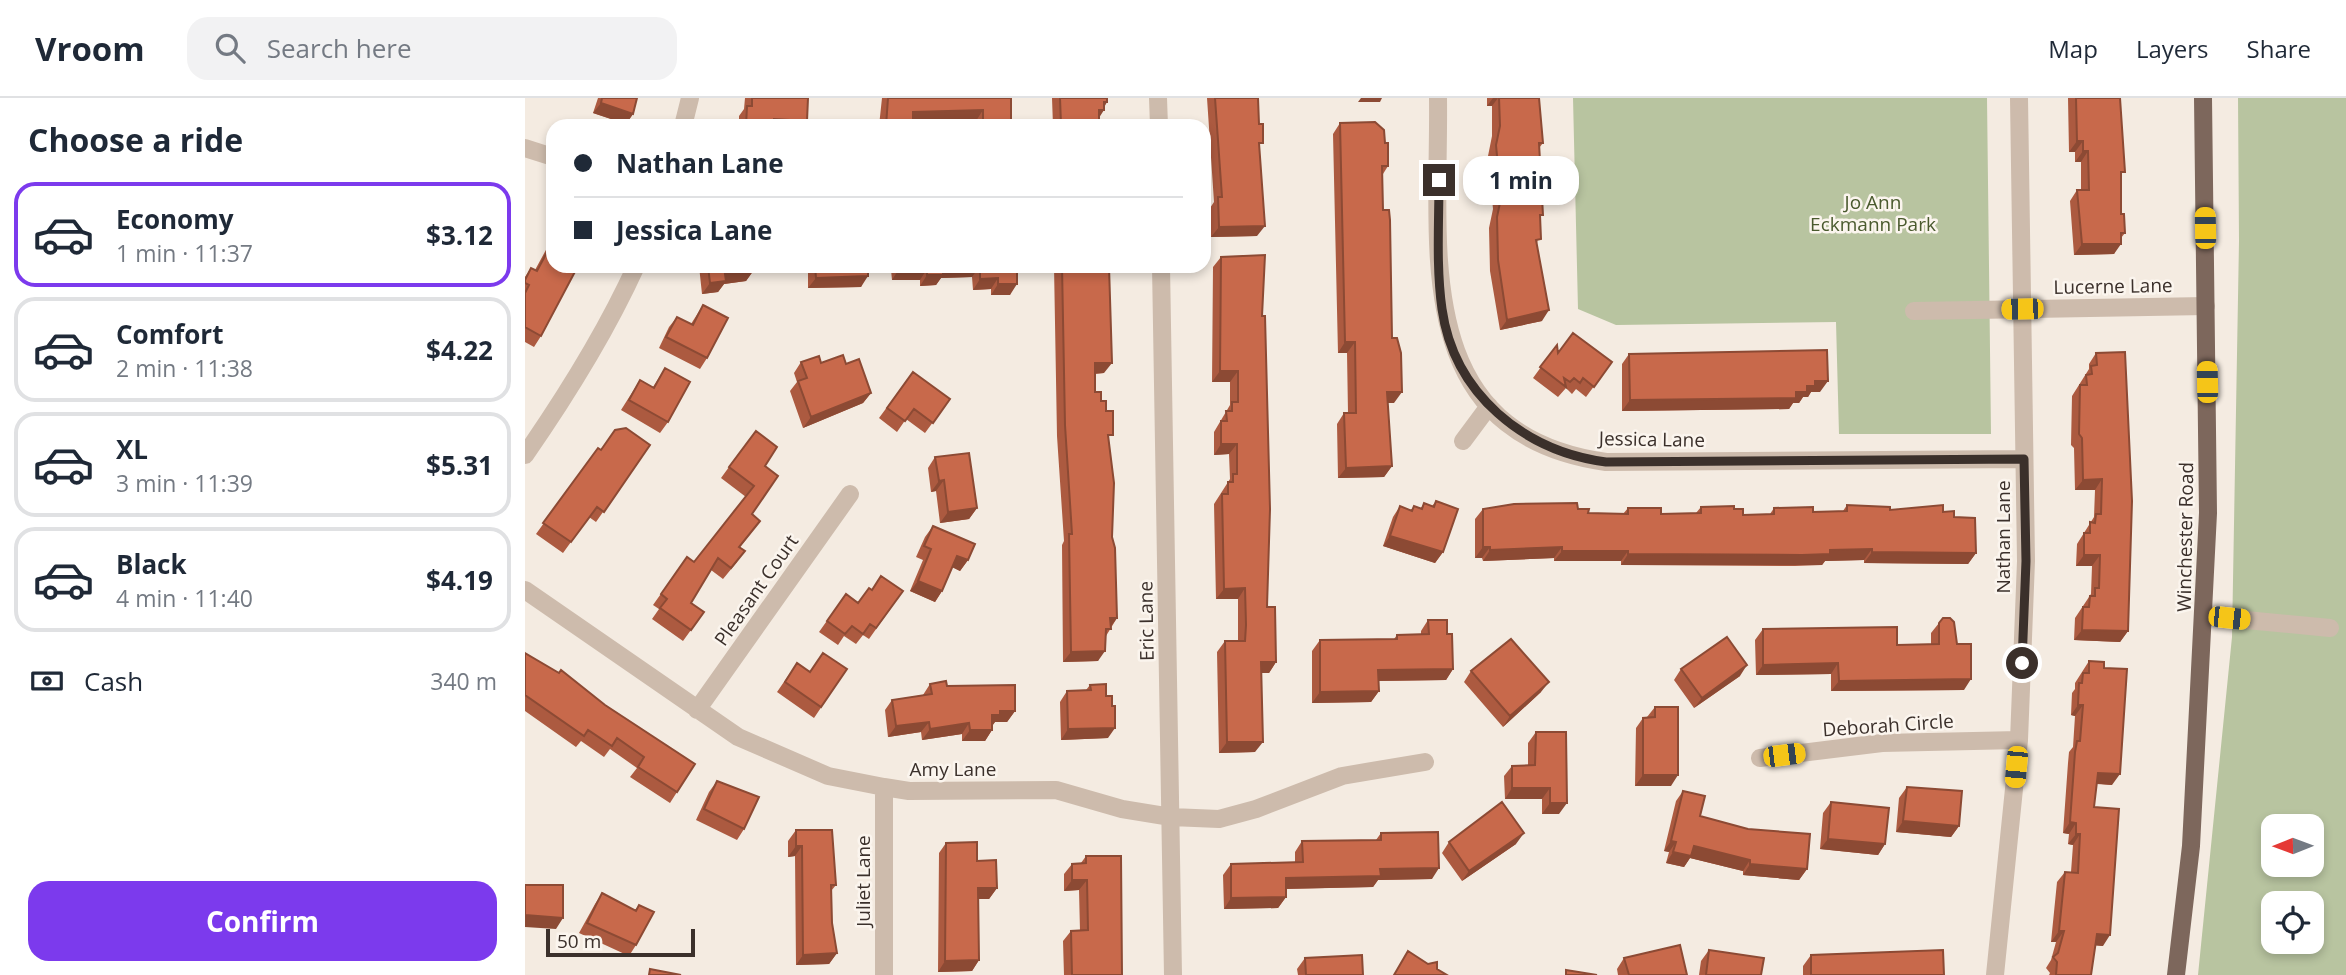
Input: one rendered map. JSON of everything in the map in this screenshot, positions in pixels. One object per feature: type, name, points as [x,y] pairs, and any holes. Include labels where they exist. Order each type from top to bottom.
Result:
[{"type":"main road","name":"Winchester Road","points":[[2176,975],[2191,846],[2208,513],[2203,98]]},
{"type":"street","points":[[685,119],[690,98]]},
{"type":"street","points":[[1158,98],[1159,119]]},
{"type":"street","name":"Jessica Lane","points":[[1438,98],[1442,309],[1460,364],[1475,391],[1506,423],[1557,451],[1606,462],[2024,459]]},
{"type":"street","name":"Nathan Lane","points":[[1995,975],[2019,740],[2026,561],[2019,98]]},
{"type":"street","points":[[525,148],[546,155]]},
{"type":"street","points":[[525,455],[566,393],[632,273]]},
{"type":"street","name":"Eric Lane","points":[[1161,273],[1173,975]]},
{"type":"street","name":"Lucerne Lane","points":[[1914,311],[2206,306]]},
{"type":"street","points":[[1463,441],[1489,406]]},
{"type":"street","name":"Pleasant Court","points":[[697,710],[850,494]]},
{"type":"street","name":"Amy Lane","points":[[525,590],[738,737],[828,776],[884,787],[909,791],[1056,790],[1122,809],[1171,817],[1219,818],[1256,809],[1342,776],[1425,762]]},
{"type":"street","points":[[2204,616],[2330,628]]},
{"type":"street","name":"Deborah Circle","points":[[1760,758],[1882,743],[2019,740]]},
{"type":"street","name":"Juliet Lane","points":[[884,787],[884,975]]},
{"type":"green space","name":"Jo Ann Eckmann Park","points":[[1573,98],[1987,98],[1991,434],[1839,434],[1836,322],[1616,325],[1578,309]]},
{"type":"green space","points":[[2238,98],[2346,98],[2346,975],[2198,975],[2232,637],[2239,241]]},
{"type":"building","points":[[602,98],[637,98],[633,114],[601,103]]},
{"type":"building","points":[[752,98],[808,98],[807,119],[746,119],[747,106],[752,106]]},
{"type":"building","points":[[888,98],[1011,98],[1011,119],[983,119],[983,110],[913,112],[913,119],[886,119]]},
{"type":"building","points":[[1060,98],[1107,98],[1104,110],[1099,110],[1099,119],[1061,119]]},
{"type":"building","points":[[1215,98],[1258,98],[1259,124],[1263,124],[1263,143],[1259,143],[1265,226],[1219,227],[1218,197],[1222,197]]},
{"type":"building","points":[[1499,98],[1539,98],[1543,143],[1539,143],[1543,215],[1540,215],[1541,239],[1536,240],[1549,310],[1507,320],[1498,260],[1497,217],[1501,198],[1496,145],[1500,126]]},
{"type":"building","points":[[2076,98],[2120,98],[2125,172],[2121,172],[2121,214],[2124,214],[2125,233],[2121,233],[2121,244],[2082,244],[2077,190],[2089,190],[2088,151],[2083,151],[2083,141],[2077,141]]},
{"type":"building","points":[[1375,122],[1384,130],[1385,143],[1388,143],[1388,166],[1382,166],[1383,210],[1389,210],[1392,338],[1397,338],[1401,353],[1402,392],[1387,392],[1392,466],[1346,468],[1344,413],[1356,413],[1355,342],[1345,342],[1340,123]]},
{"type":"building","points":[[546,254],[546,273],[574,273],[541,336],[525,327],[525,293],[529,285],[525,280],[531,268],[537,271]]},
{"type":"building","points":[[1265,255],[1262,316],[1265,316],[1270,509],[1267,607],[1275,607],[1276,662],[1261,662],[1263,742],[1227,742],[1225,641],[1245,641],[1246,625],[1245,588],[1224,589],[1222,494],[1228,494],[1228,482],[1233,482],[1233,474],[1237,474],[1237,444],[1221,444],[1221,421],[1227,421],[1226,411],[1232,411],[1232,402],[1238,402],[1238,371],[1220,371],[1221,257]]},
{"type":"building","points":[[709,273],[734,273],[725,274],[726,281],[710,283]]},
{"type":"building","points":[[816,273],[868,273],[868,276],[816,278]]},
{"type":"building","points":[[927,273],[943,273],[943,275]]},
{"type":"building","points":[[980,273],[1017,273],[1017,284],[998,284],[998,278],[980,279]]},
{"type":"building","points":[[1062,273],[1109,273],[1112,363],[1095,363],[1095,392],[1101,392],[1101,401],[1106,401],[1106,411],[1113,411],[1113,435],[1108,435],[1114,483],[1112,537],[1115,548],[1117,618],[1110,618],[1111,629],[1106,629],[1105,651],[1071,652],[1069,534],[1072,534],[1065,425]]},
{"type":"building","points":[[703,305],[728,318],[707,358],[666,337],[677,317],[693,325]]},
{"type":"building","points":[[1573,333],[1612,362],[1594,387],[1583,378],[1580,383],[1574,378],[1570,382],[1564,378],[1566,387],[1540,367],[1557,345],[1558,353]]},
{"type":"building","points":[[1827,350],[1828,381],[1815,381],[1815,386],[1807,386],[1807,392],[1796,392],[1796,398],[1630,400],[1629,354]]},
{"type":"building","points":[[2125,352],[2132,501],[2128,631],[2082,630],[2083,607],[2089,607],[2090,596],[2095,596],[2095,588],[2099,588],[2100,555],[2084,555],[2084,533],[2090,533],[2090,522],[2095,523],[2096,514],[2101,514],[2102,479],[2083,480],[2082,438],[2079,434],[2080,385],[2087,385],[2086,375],[2092,374],[2091,366],[2097,365],[2096,353]]},
{"type":"building","points":[[843,355],[846,364],[859,359],[871,393],[811,417],[798,381],[807,378],[801,362],[819,356],[821,363]]},
{"type":"building","points":[[665,368],[690,382],[668,422],[629,400],[640,380],[654,388]]},
{"type":"building","points":[[913,372],[950,399],[933,423],[914,409],[905,421],[887,408]]},
{"type":"building","points":[[626,428],[650,445],[604,512],[597,507],[571,542],[543,523],[598,448],[601,450],[615,430]]},
{"type":"building","points":[[756,431],[777,447],[765,466],[778,476],[752,514],[760,521],[739,547],[745,551],[731,568],[718,558],[691,603],[704,612],[691,630],[660,608],[667,599],[661,594],[687,557],[694,562],[754,486],[729,467]]},
{"type":"building","points":[[969,453],[977,508],[948,512],[944,480],[939,481],[935,457]]},
{"type":"building","points":[[1436,501],[1458,509],[1443,552],[1390,536],[1400,506],[1412,511],[1414,506],[1422,509],[1424,503],[1434,507]]},
{"type":"building","points":[[1577,503],[1578,509],[1589,509],[1588,513],[1628,514],[1628,508],[1661,508],[1661,514],[1701,513],[1701,507],[1734,506],[1734,509],[1743,509],[1743,515],[1774,514],[1774,508],[1813,507],[1813,512],[1847,511],[1847,505],[1890,507],[1890,510],[1943,505],[1943,512],[1954,511],[1954,517],[1975,518],[1976,553],[1872,552],[1872,549],[1830,550],[1830,554],[1802,555],[1628,554],[1628,551],[1562,551],[1562,547],[1490,550],[1490,547],[1483,547],[1483,509],[1514,504]]},
{"type":"building","points":[[933,526],[975,544],[968,560],[957,556],[942,591],[918,581],[931,549],[924,546]]},
{"type":"building","points":[[881,576],[903,591],[876,628],[870,624],[863,634],[852,626],[845,634],[827,621],[846,594],[858,603],[869,588],[872,590]]},
{"type":"building","points":[[1943,618],[1950,618],[1954,622],[1957,644],[1971,644],[1971,679],[1839,681],[1838,663],[1763,665],[1763,629],[1897,627],[1897,645],[1939,644],[1939,623]]},
{"type":"building","points":[[1428,620],[1447,620],[1447,634],[1452,634],[1453,669],[1378,670],[1379,691],[1320,692],[1320,640],[1397,639],[1397,635],[1429,634]]},
{"type":"building","points":[[1727,637],[1747,665],[1702,698],[1681,669]]},
{"type":"building","points":[[1511,639],[1549,682],[1510,716],[1471,671]]},
{"type":"building","points":[[525,653],[559,673],[561,670],[605,705],[695,764],[677,792],[638,767],[644,757],[617,738],[612,746],[588,730],[584,736],[525,695]]},
{"type":"building","points":[[823,653],[847,669],[821,707],[785,682],[797,663],[810,672]]},
{"type":"building","points":[[2089,661],[2104,662],[2104,668],[2127,669],[2120,774],[2098,773],[2094,807],[2119,809],[2110,935],[2097,934],[2091,975],[2056,975],[2057,962],[2053,957],[2058,953],[2064,931],[2059,931],[2065,872],[2078,873],[2080,834],[2076,834],[2076,823],[2070,822],[2075,752],[2077,741],[2080,741],[2083,705],[2078,705],[2079,683],[2082,683],[2083,673],[2089,673]]},
{"type":"building","points":[[946,681],[947,686],[1015,685],[1015,711],[1000,711],[1000,715],[992,715],[992,730],[970,730],[969,723],[930,729],[929,722],[896,726],[892,700],[932,694],[930,684]]},
{"type":"building","points":[[1106,684],[1106,696],[1112,696],[1112,706],[1115,706],[1115,728],[1068,729],[1067,691],[1091,690],[1090,685]]},
{"type":"building","points":[[1655,707],[1678,707],[1678,775],[1643,775],[1643,718],[1655,717]]},
{"type":"building","points":[[1536,732],[1566,732],[1567,803],[1550,803],[1550,788],[1512,788],[1512,766],[1535,765]]},
{"type":"building","points":[[717,781],[759,797],[744,829],[704,809]]},
{"type":"building","points":[[1907,787],[1962,791],[1959,826],[1903,821]]},
{"type":"building","points":[[1683,791],[1705,796],[1700,816],[1748,829],[1810,834],[1807,869],[1750,864],[1750,860],[1694,846],[1691,856],[1673,852],[1676,842],[1671,841]]},
{"type":"building","points":[[1502,802],[1524,833],[1469,871],[1449,842]]},
{"type":"building","points":[[1831,802],[1889,808],[1885,844],[1828,839]]},
{"type":"building","points":[[796,830],[832,830],[836,885],[831,885],[832,923],[837,953],[803,955],[802,846],[796,846]]},
{"type":"building","points":[[1438,832],[1439,868],[1380,869],[1381,876],[1286,878],[1286,897],[1231,898],[1231,864],[1303,862],[1302,841],[1381,840],[1381,833]]},
{"type":"building","points":[[977,842],[977,861],[996,860],[997,888],[978,888],[979,960],[945,961],[946,843]]},
{"type":"building","points":[[1086,856],[1121,856],[1122,975],[1072,975],[1071,931],[1088,930],[1087,880],[1072,880],[1072,864],[1086,863]]},
{"type":"building","points":[[525,885],[563,885],[563,918],[525,915]]},
{"type":"building","points":[[602,893],[636,911],[639,905],[654,912],[636,945],[587,923]]},
{"type":"building","points":[[1680,945],[1687,975],[1629,975],[1624,958]]},
{"type":"building","points":[[1709,950],[1764,958],[1761,975],[1706,975]]},
{"type":"building","points":[[1943,950],[1944,975],[1811,975],[1811,955]]},
{"type":"building","points":[[1408,951],[1428,964],[1437,962],[1437,969],[1447,975],[1394,975]]},
{"type":"building","points":[[1362,955],[1363,975],[1306,975],[1305,958]]},
{"type":"building","points":[[650,969],[681,975],[649,975]]},
{"type":"building","points":[[1566,970],[1597,975],[1566,975]]},
{"type":"route","points":[[1439,180],[1442,309],[1460,364],[1475,391],[1506,423],[1557,451],[1606,462],[2024,459],[2026,561],[2022,663]]}]
